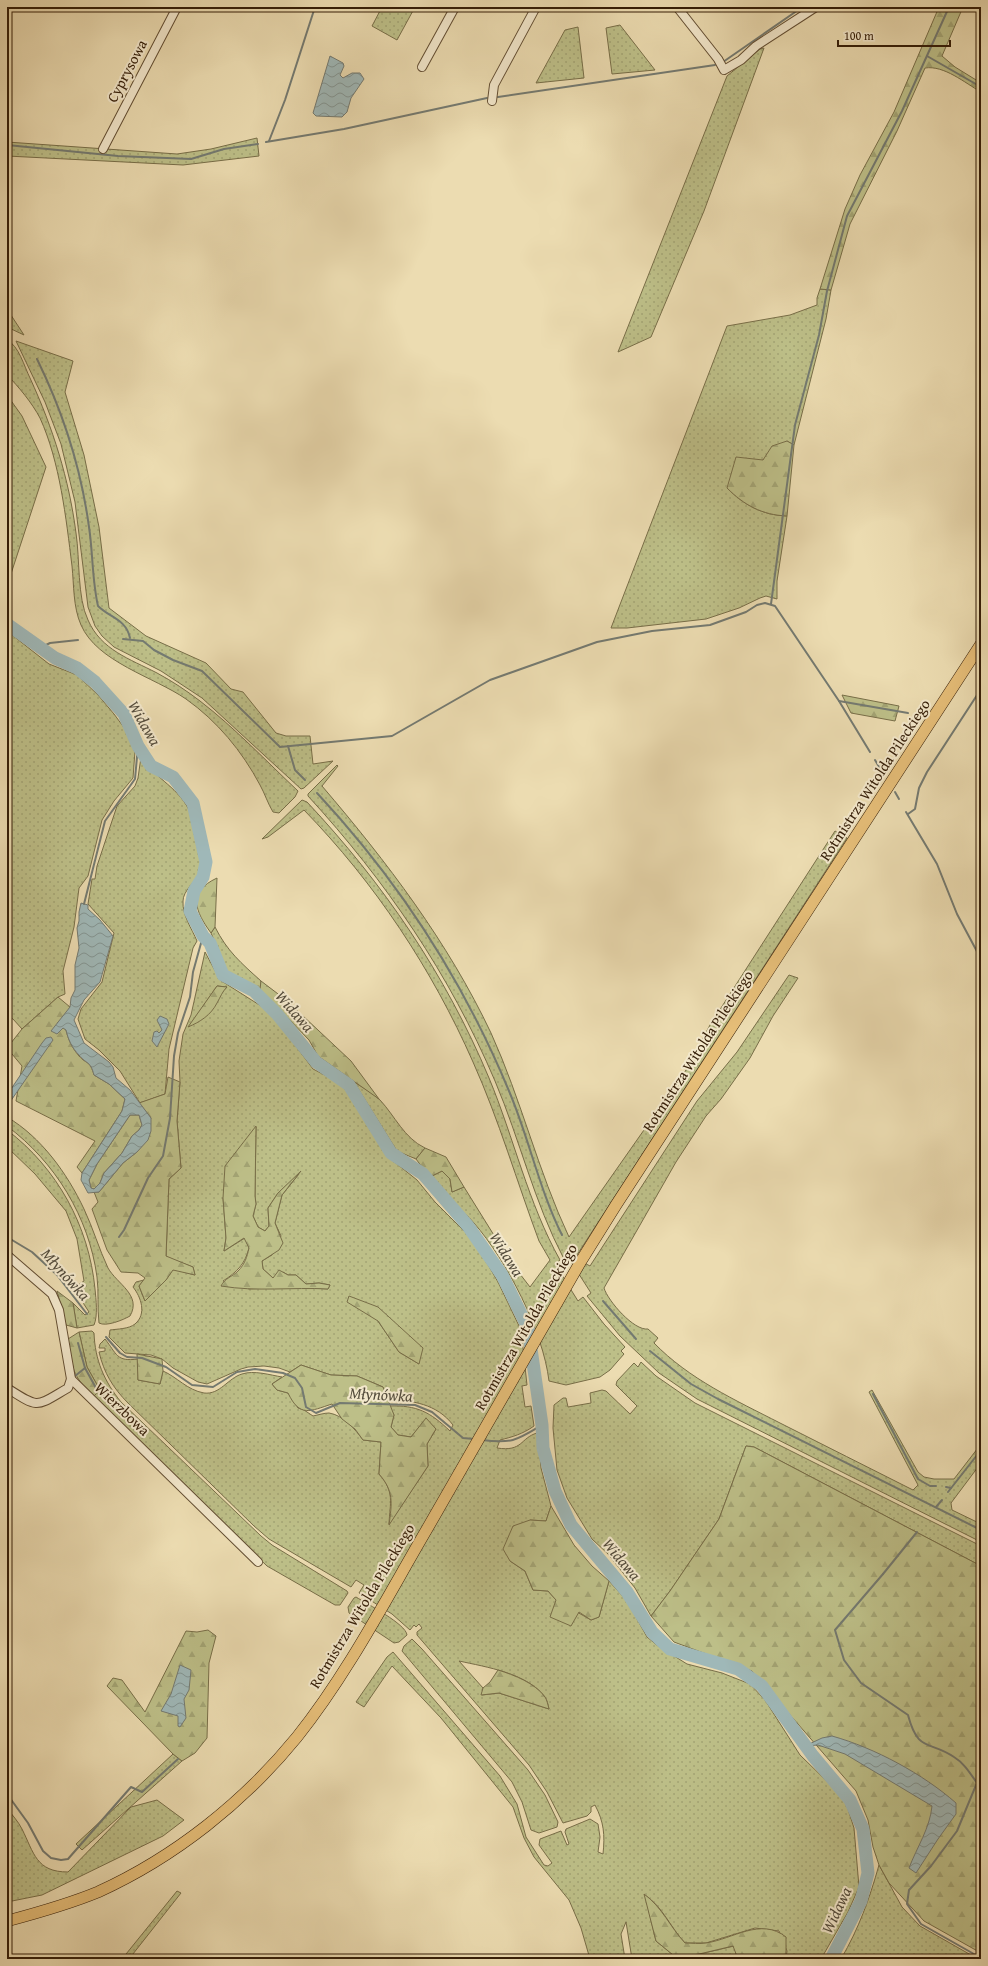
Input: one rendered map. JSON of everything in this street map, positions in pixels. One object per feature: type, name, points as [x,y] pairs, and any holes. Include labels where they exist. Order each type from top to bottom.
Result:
[{"type":"main road","name":"Rotmistrza Witolda Pileckiego","points":[[7,1921],[38,1913],[97,1892],[157,1859],[213,1820],[241,1798],[268,1770],[296,1737],[312,1716],[366,1635],[582,1262],[634,1178],[981,644]]},
{"type":"street","name":"Cyprysowa","points":[[103,149],[177,7]]},
{"type":"street","points":[[422,66],[455,7]]},
{"type":"street","points":[[492,101],[494,85],[536,7]]},
{"type":"street","points":[[681,8],[718,59],[724,70],[741,60],[756,46],[816,7]]},
{"type":"street","points":[[7,1255],[52,1294],[59,1310],[71,1379],[68,1388],[38,1404],[30,1403],[7,1388]]},
{"type":"street","name":"Wierzbowa","points":[[71,1379],[258,1562]]},
{"type":"green space","points":[[382,7],[415,7],[397,40],[372,26]]},
{"type":"green space","points":[[939,7],[963,7],[942,56],[955,67],[981,83],[981,92],[940,69],[925,68],[897,131],[850,224],[831,290],[820,289],[845,209],[860,175],[894,112]]},
{"type":"green space","points":[[620,25],[655,70],[612,74],[606,28]]},
{"type":"green space","points":[[578,27],[584,78],[536,83],[565,30]]},
{"type":"green space","points":[[764,48],[704,211],[651,337],[618,352],[727,76],[760,49]]},
{"type":"green space","points":[[257,138],[259,156],[183,165],[7,156],[7,142],[177,154],[211,149]]},
{"type":"green space","points":[[820,289],[831,290],[826,319],[794,445],[787,441],[727,488],[733,494],[754,508],[769,514],[787,516],[777,581],[777,599],[766,596],[739,608],[706,619],[627,628],[611,628],[727,326],[790,315],[817,305],[817,298]]},
{"type":"green space","points":[[7,309],[24,335],[7,327]]},
{"type":"green space","points":[[7,340],[15,347],[21,357],[46,416],[59,454],[73,513],[77,543],[80,589],[84,611],[88,620],[100,639],[108,646],[127,658],[168,679],[213,711],[298,791],[295,797],[279,813],[273,812],[253,772],[237,749],[208,717],[186,699],[173,691],[113,659],[89,638],[81,625],[75,603],[65,510],[53,453],[37,412],[25,395],[7,375]]},
{"type":"green space","points":[[16,341],[73,361],[65,392],[84,455],[99,527],[109,608],[146,636],[206,663],[231,689],[243,692],[276,733],[286,736],[310,736],[313,764],[333,761],[304,788],[301,789],[202,698],[161,671],[114,647],[102,636],[95,626],[88,607],[75,502],[61,444],[45,402]]},
{"type":"green space","points":[[7,395],[22,416],[46,467],[7,586]]},
{"type":"green space","points":[[787,441],[794,445],[787,516],[769,514],[754,508],[733,494],[727,488],[736,457],[763,460],[772,446]]},
{"type":"green space","points":[[7,631],[49,664],[77,675],[98,695],[114,714],[125,729],[135,751],[133,778],[114,801],[102,820],[88,876],[79,888],[74,927],[63,971],[65,994],[58,997],[22,1029],[13,1019],[7,1016]]},
{"type":"green space","points":[[842,695],[899,706],[895,721],[851,713]]},
{"type":"green space","points":[[141,757],[154,772],[174,790],[187,806],[195,827],[201,869],[198,876],[187,890],[183,901],[184,911],[197,941],[193,948],[169,1049],[165,1094],[140,1103],[120,1071],[99,1050],[85,1039],[78,1019],[81,1009],[102,982],[114,933],[88,904],[92,879],[95,879],[97,866],[117,806],[135,786],[138,778]]},
{"type":"green space","points":[[337,765],[338,766],[322,786],[370,844],[415,904],[456,967],[474,999],[502,1058],[548,1187],[569,1237],[686,1070],[710,1025],[835,831],[847,838],[575,1258],[590,1266],[697,1101],[737,1052],[789,975],[798,978],[773,1016],[750,1058],[721,1099],[706,1116],[676,1162],[604,1288],[606,1294],[622,1314],[636,1325],[648,1329],[658,1338],[654,1343],[668,1356],[697,1378],[746,1406],[913,1490],[918,1485],[869,1392],[872,1390],[918,1472],[924,1477],[934,1479],[954,1479],[981,1444],[981,1463],[951,1503],[952,1510],[981,1524],[981,1542],[697,1399],[659,1373],[620,1336],[587,1296],[591,1293],[568,1257],[564,1259],[553,1237],[495,1081],[458,1004],[437,967],[390,896],[364,861],[308,796],[308,794]]},
{"type":"green space","points":[[302,800],[307,802],[335,833],[387,898],[433,967],[453,1003],[472,1040],[498,1101],[530,1193],[560,1260],[555,1264],[578,1301],[583,1297],[604,1324],[625,1347],[621,1351],[624,1354],[610,1370],[600,1377],[566,1385],[549,1381],[545,1361],[531,1319],[511,1277],[499,1257],[472,1220],[449,1199],[432,1176],[442,1171],[450,1179],[452,1192],[464,1187],[510,1261],[530,1287],[550,1260],[539,1241],[500,1129],[473,1062],[457,1027],[420,961],[400,928],[355,867],[304,810],[268,837],[262,839]]},
{"type":"green space","points":[[217,878],[215,927],[211,933],[201,917],[197,902],[201,889],[207,883]]},
{"type":"green space","points":[[215,927],[224,943],[261,981],[260,989],[227,972],[221,964],[219,951],[211,933]]},
{"type":"green space","points":[[205,952],[220,980],[261,1006],[280,1025],[313,1069],[340,1083],[348,1093],[387,1156],[417,1180],[435,1202],[466,1233],[480,1251],[498,1282],[521,1330],[527,1385],[522,1386],[525,1407],[531,1406],[534,1426],[522,1433],[500,1440],[497,1448],[512,1448],[520,1444],[531,1435],[537,1433],[541,1468],[551,1506],[546,1521],[530,1520],[510,1561],[525,1571],[533,1590],[548,1591],[556,1600],[591,1620],[599,1617],[609,1581],[627,1601],[647,1637],[658,1646],[687,1664],[722,1673],[750,1684],[765,1700],[800,1755],[841,1795],[847,1806],[854,1828],[859,1887],[848,1912],[821,1959],[786,1959],[787,1951],[779,1931],[755,1928],[706,1943],[685,1943],[657,1905],[645,1895],[656,1941],[678,1959],[632,1959],[626,1922],[621,1934],[625,1959],[590,1959],[581,1928],[569,1900],[534,1857],[524,1838],[513,1807],[441,1718],[392,1666],[364,1707],[356,1702],[387,1657],[393,1652],[500,1776],[517,1804],[526,1837],[544,1865],[548,1866],[552,1863],[539,1845],[540,1839],[561,1831],[567,1845],[569,1844],[565,1832],[566,1829],[590,1819],[598,1824],[600,1837],[598,1852],[603,1854],[603,1829],[595,1805],[591,1807],[591,1812],[587,1816],[563,1823],[547,1792],[529,1765],[417,1635],[417,1632],[422,1628],[419,1624],[416,1627],[414,1625],[410,1630],[392,1614],[359,1593],[364,1585],[356,1580],[351,1587],[269,1539],[118,1392],[106,1373],[99,1352],[105,1351],[105,1348],[99,1348],[100,1344],[105,1339],[115,1353],[121,1358],[131,1360],[138,1359],[138,1380],[160,1384],[163,1371],[192,1389],[204,1393],[210,1393],[242,1374],[252,1372],[282,1377],[272,1384],[277,1390],[288,1393],[298,1408],[313,1416],[327,1413],[334,1414],[348,1423],[363,1440],[381,1442],[379,1474],[384,1480],[389,1492],[389,1524],[428,1466],[427,1444],[436,1429],[426,1419],[411,1437],[398,1435],[391,1427],[394,1415],[389,1406],[415,1408],[429,1414],[450,1431],[453,1425],[447,1418],[432,1408],[415,1402],[388,1400],[383,1387],[357,1376],[331,1375],[301,1365],[290,1372],[279,1368],[264,1366],[241,1369],[207,1384],[198,1382],[173,1368],[162,1359],[151,1355],[125,1353],[109,1337],[110,1330],[130,1327],[139,1320],[142,1306],[133,1287],[136,1282],[144,1280],[139,1286],[145,1301],[166,1280],[173,1269],[195,1275],[193,1267],[166,1257],[169,1179],[181,1168],[177,1121],[180,1082],[179,1061],[183,1034],[191,1015]],"holes":[[[217,986],[227,987],[189,1027]],[[256,1127],[256,1204],[253,1216],[258,1227],[265,1231],[269,1226],[268,1208],[278,1193],[299,1174],[282,1195],[275,1223],[281,1236],[272,1255],[262,1261],[263,1269],[273,1278],[283,1272],[288,1275],[296,1275],[306,1284],[319,1283],[330,1285],[328,1289],[298,1287],[249,1289],[223,1281],[240,1267],[249,1248],[245,1238],[224,1251],[226,1238],[223,1198]],[[378,1321],[419,1364],[399,1352]],[[459,1661],[505,1672],[528,1682],[545,1697],[549,1709],[499,1693],[482,1695],[483,1688]]]},
{"type":"green space","points":[[261,981],[286,1000],[351,1061],[379,1099],[318,1056],[309,1040],[260,989]]},
{"type":"green space","points":[[217,986],[227,987],[215,1007],[205,1018],[188,1027]]},
{"type":"green space","points":[[58,997],[70,1007],[66,1015],[57,1023],[66,1030],[74,1050],[90,1065],[94,1075],[109,1084],[125,1099],[122,1111],[82,1173],[77,1167],[95,1141],[16,1101],[22,1066],[7,1048],[22,1029]]},
{"type":"green space","points":[[168,1077],[180,1082],[177,1121],[181,1168],[169,1179],[166,1256],[193,1267],[195,1275],[173,1270],[166,1280],[145,1301],[139,1286],[145,1278],[138,1273],[121,1272],[107,1250],[92,1209],[98,1202],[94,1192],[99,1192],[123,1163],[137,1152],[151,1118],[139,1103],[165,1094]]},
{"type":"green space","points":[[354,1082],[380,1100],[405,1133],[425,1148],[416,1159],[397,1151]]},
{"type":"green space","points":[[130,1115],[139,1115],[142,1125],[132,1136],[122,1153],[104,1173],[100,1183],[94,1189],[91,1188],[89,1180],[97,1164]]},
{"type":"green space","points":[[7,1117],[19,1125],[42,1145],[70,1182],[87,1216],[108,1268],[131,1296],[133,1309],[130,1316],[110,1324],[99,1323],[98,1283],[93,1255],[78,1212],[67,1192],[40,1156],[7,1126]]},
{"type":"green space","points":[[256,1126],[256,1204],[253,1216],[258,1227],[265,1231],[269,1226],[268,1208],[278,1193],[301,1171],[282,1195],[275,1223],[283,1243],[279,1250],[262,1261],[263,1269],[273,1278],[279,1270],[288,1275],[296,1275],[306,1284],[319,1283],[330,1285],[328,1289],[248,1289],[221,1286],[224,1281],[236,1273],[242,1266],[249,1248],[244,1238],[224,1251],[226,1238],[223,1198],[225,1166]]},
{"type":"green space","points":[[7,1130],[25,1145],[41,1162],[68,1200],[78,1221],[92,1266],[96,1302],[96,1317],[94,1325],[77,1328],[73,1303],[85,1315],[89,1312],[78,1295],[75,1287],[84,1281],[77,1239],[66,1211],[35,1174],[7,1147]]},
{"type":"green space","points":[[425,1148],[446,1157],[464,1187],[452,1192],[450,1179],[442,1171],[432,1176],[422,1167],[416,1159]]},
{"type":"green space","points":[[57,1291],[73,1303],[77,1328],[66,1325]]},
{"type":"green space","points":[[349,1296],[378,1307],[423,1348],[419,1364],[399,1352],[378,1321],[347,1302]]},
{"type":"green space","points":[[92,1331],[94,1333],[98,1361],[105,1378],[121,1402],[261,1536],[272,1545],[347,1591],[348,1593],[340,1605],[335,1605],[267,1566],[93,1397],[100,1390],[87,1367],[79,1332]]},
{"type":"green space","points":[[79,1332],[87,1367],[100,1390],[93,1397],[77,1376],[72,1364],[68,1339]]},
{"type":"green space","points":[[137,1354],[162,1359],[163,1371],[160,1384],[138,1380]]},
{"type":"green space","points":[[641,1362],[656,1376],[695,1403],[981,1546],[981,1566],[754,1447],[746,1446],[719,1519],[670,1591],[651,1616],[635,1588],[608,1554],[592,1539],[567,1498],[557,1470],[553,1428],[554,1405],[563,1398],[566,1398],[568,1407],[591,1403],[590,1393],[602,1390],[606,1391],[630,1414],[637,1406],[616,1385],[617,1381],[634,1363],[638,1367]]},
{"type":"green space","points":[[301,1365],[331,1375],[357,1376],[383,1387],[394,1415],[391,1427],[398,1435],[411,1437],[426,1418],[436,1429],[427,1444],[428,1466],[389,1525],[391,1510],[390,1492],[379,1474],[381,1442],[363,1440],[355,1429],[342,1419],[332,1404],[312,1410],[301,1409],[292,1401],[288,1393],[277,1390],[272,1384]]},
{"type":"green space","points":[[746,1446],[754,1447],[981,1566],[981,1953],[924,1921],[889,1883],[879,1865],[873,1847],[868,1820],[856,1791],[752,1671],[674,1642],[651,1616],[670,1591],[719,1519]]},
{"type":"green space","points":[[551,1506],[574,1545],[592,1566],[609,1581],[599,1617],[591,1620],[579,1612],[571,1626],[550,1617],[556,1600],[548,1591],[533,1590],[525,1571],[510,1561],[503,1549],[513,1526],[530,1520],[546,1521]]},
{"type":"green space","points":[[356,1597],[400,1625],[405,1630],[407,1635],[399,1642],[394,1643],[349,1613],[348,1607]]},
{"type":"green space","points":[[208,1630],[216,1636],[209,1663],[207,1738],[195,1753],[182,1761],[173,1754],[107,1686],[113,1678],[122,1680],[145,1712],[186,1631],[197,1632]]},
{"type":"green space","points":[[412,1639],[528,1770],[545,1795],[558,1822],[557,1827],[539,1833],[531,1830],[522,1802],[512,1782],[402,1651],[404,1646]]},
{"type":"green space","points":[[498,1670],[517,1677],[536,1688],[545,1697],[549,1709],[499,1693],[481,1695],[483,1688],[490,1682]]},
{"type":"green space","points":[[173,1754],[182,1761],[82,1850],[76,1844]]},
{"type":"green space","points":[[157,1800],[184,1820],[163,1836],[42,1895],[7,1902],[7,1808],[20,1826],[38,1860],[49,1869],[68,1872],[131,1807]]},
{"type":"green space","points":[[879,1865],[902,1907],[920,1926],[978,1959],[841,1959],[863,1914]]},
{"type":"green space","points":[[177,1891],[181,1893],[129,1959],[122,1959]]},
{"type":"green space","points":[[644,1894],[656,1905],[685,1943],[706,1943],[747,1931],[767,1929],[776,1931],[786,1937],[786,1959],[738,1959],[733,1946],[678,1959],[656,1941]]},
{"type":"green space","points":[[734,1946],[738,1959],[678,1959]]},
{"type":"water","points":[[330,56],[343,63],[344,66],[340,75],[343,78],[352,73],[360,73],[364,79],[351,98],[347,112],[342,117],[316,116],[313,113]]},
{"type":"water","points":[[81,903],[88,905],[88,909],[100,920],[113,936],[100,982],[84,1000],[74,1020],[84,1043],[109,1062],[113,1067],[116,1078],[130,1090],[151,1118],[151,1131],[148,1140],[137,1152],[123,1163],[99,1192],[88,1193],[81,1180],[82,1173],[122,1111],[125,1099],[109,1084],[94,1075],[90,1065],[72,1046],[66,1030],[63,1028],[57,1034],[51,1031],[70,1007],[71,998],[75,990],[75,965],[79,948],[77,928]],"holes":[[[130,1115],[139,1115],[142,1125],[139,1130],[132,1136],[122,1153],[104,1173],[100,1183],[94,1189],[91,1188],[89,1180],[97,1164]]]},
{"type":"water","points":[[160,1016],[167,1019],[169,1024],[157,1047],[152,1041],[154,1032],[157,1031],[159,1033],[162,1030],[157,1020]]},
{"type":"water","points":[[51,1037],[53,1040],[10,1102],[7,1100],[7,1095],[42,1043],[46,1038]]},
{"type":"water","points":[[180,1665],[191,1670],[189,1690],[184,1699],[186,1718],[180,1727],[178,1726],[178,1716],[161,1711],[171,1694]]},
{"type":"water","points":[[832,1736],[865,1747],[898,1763],[929,1782],[956,1803],[956,1814],[916,1873],[909,1868],[929,1822],[932,1806],[845,1754],[818,1745],[805,1746],[822,1738]]},
{"type":"waterway","points":[[269,141],[285,100],[315,7]]},
{"type":"waterway","points":[[771,604],[795,425],[819,335],[827,291],[847,216],[902,111],[949,7]]},
{"type":"waterway","points":[[723,62],[801,8]]},
{"type":"waterway","points":[[927,56],[981,87]]},
{"type":"waterway","points":[[498,97],[715,65]]},
{"type":"waterway","points":[[266,142],[344,129],[487,98]]},
{"type":"waterway","points":[[7,145],[118,156],[191,159],[224,149],[258,144]]},
{"type":"waterway","points":[[37,359],[63,420],[76,462],[86,505],[98,606],[117,619],[125,627],[130,638]]},
{"type":"waterway","points":[[123,639],[143,641],[154,650],[173,660],[202,671],[280,747],[392,736],[490,680],[597,642],[652,631],[710,625],[746,612],[757,605],[765,603],[775,606],[839,701],[870,752]]},
{"type":"waterway","name":"Widawa","points":[[7,624],[55,658],[77,668],[95,682],[124,714],[138,746],[151,766],[173,777],[193,803],[206,862],[203,877],[194,891],[190,911],[203,936],[210,943],[223,975],[254,991],[277,1014],[316,1062],[349,1085],[391,1153],[423,1174],[468,1226],[502,1275],[528,1328],[542,1425],[543,1448],[555,1491],[571,1525],[627,1592],[652,1632],[670,1649],[738,1669],[762,1686],[813,1756],[850,1800],[863,1829],[868,1873],[861,1901],[831,1959]]},
{"type":"waterway","points":[[40,648],[50,643],[78,640]]},
{"type":"waterway","points":[[908,814],[915,809],[919,788],[927,772],[981,689]]},
{"type":"waterway","points":[[839,701],[908,713]]},
{"type":"waterway","points":[[84,904],[105,821],[135,779],[138,746]]},
{"type":"waterway","points":[[288,746],[295,770],[305,780]]},
{"type":"waterway","points":[[875,760],[884,775]]},
{"type":"waterway","points":[[895,792],[899,799]]},
{"type":"waterway","points":[[317,793],[347,826],[401,896],[426,933],[471,1010],[509,1091],[540,1182],[562,1235]]},
{"type":"waterway","points":[[906,812],[937,864],[957,914],[981,959]]},
{"type":"waterway","points":[[119,1237],[124,1230],[148,1178],[163,1156],[170,1118],[174,1056],[178,1033],[190,997],[193,972],[203,936]]},
{"type":"waterway","name":"Młynówka","points":[[7,1237],[32,1252],[57,1275],[87,1314]]},
{"type":"waterway","points":[[603,1301],[636,1339]]},
{"type":"waterway","name":"Młynówka","points":[[106,1337],[120,1353],[127,1357],[142,1358],[166,1367],[192,1385],[213,1387],[237,1372],[255,1369],[283,1373],[295,1378],[302,1388],[306,1407],[316,1413],[340,1403],[415,1405],[432,1412],[463,1438],[474,1439]]},
{"type":"waterway","points":[[78,1343],[85,1368]]},
{"type":"waterway","points":[[650,1351],[691,1384],[718,1399],[981,1530]]},
{"type":"waterway","points":[[75,1376],[85,1368],[96,1388],[111,1404]]},
{"type":"waterway","points":[[873,1394],[918,1479],[930,1486],[936,1486]]},
{"type":"waterway","name":"Młynówka","points":[[482,1440],[514,1440],[542,1425]]},
{"type":"waterway","points":[[948,1492],[981,1450]]},
{"type":"waterway","points":[[946,1487],[951,1488]]},
{"type":"waterway","points":[[936,1507],[942,1500]]},
{"type":"waterway","points":[[883,1574],[917,1532]]},
{"type":"waterway","points":[[883,1574],[835,1630],[844,1660],[861,1683],[908,1715],[912,1727],[920,1741],[958,1759],[967,1768],[977,1783]]},
{"type":"waterway","points":[[7,1794],[28,1823],[43,1851],[51,1858],[61,1860],[68,1859],[131,1787],[142,1792],[178,1759]]},
{"type":"waterway","points":[[981,1773],[957,1831],[931,1866],[909,1890],[907,1904],[921,1924],[981,1958]]}]
